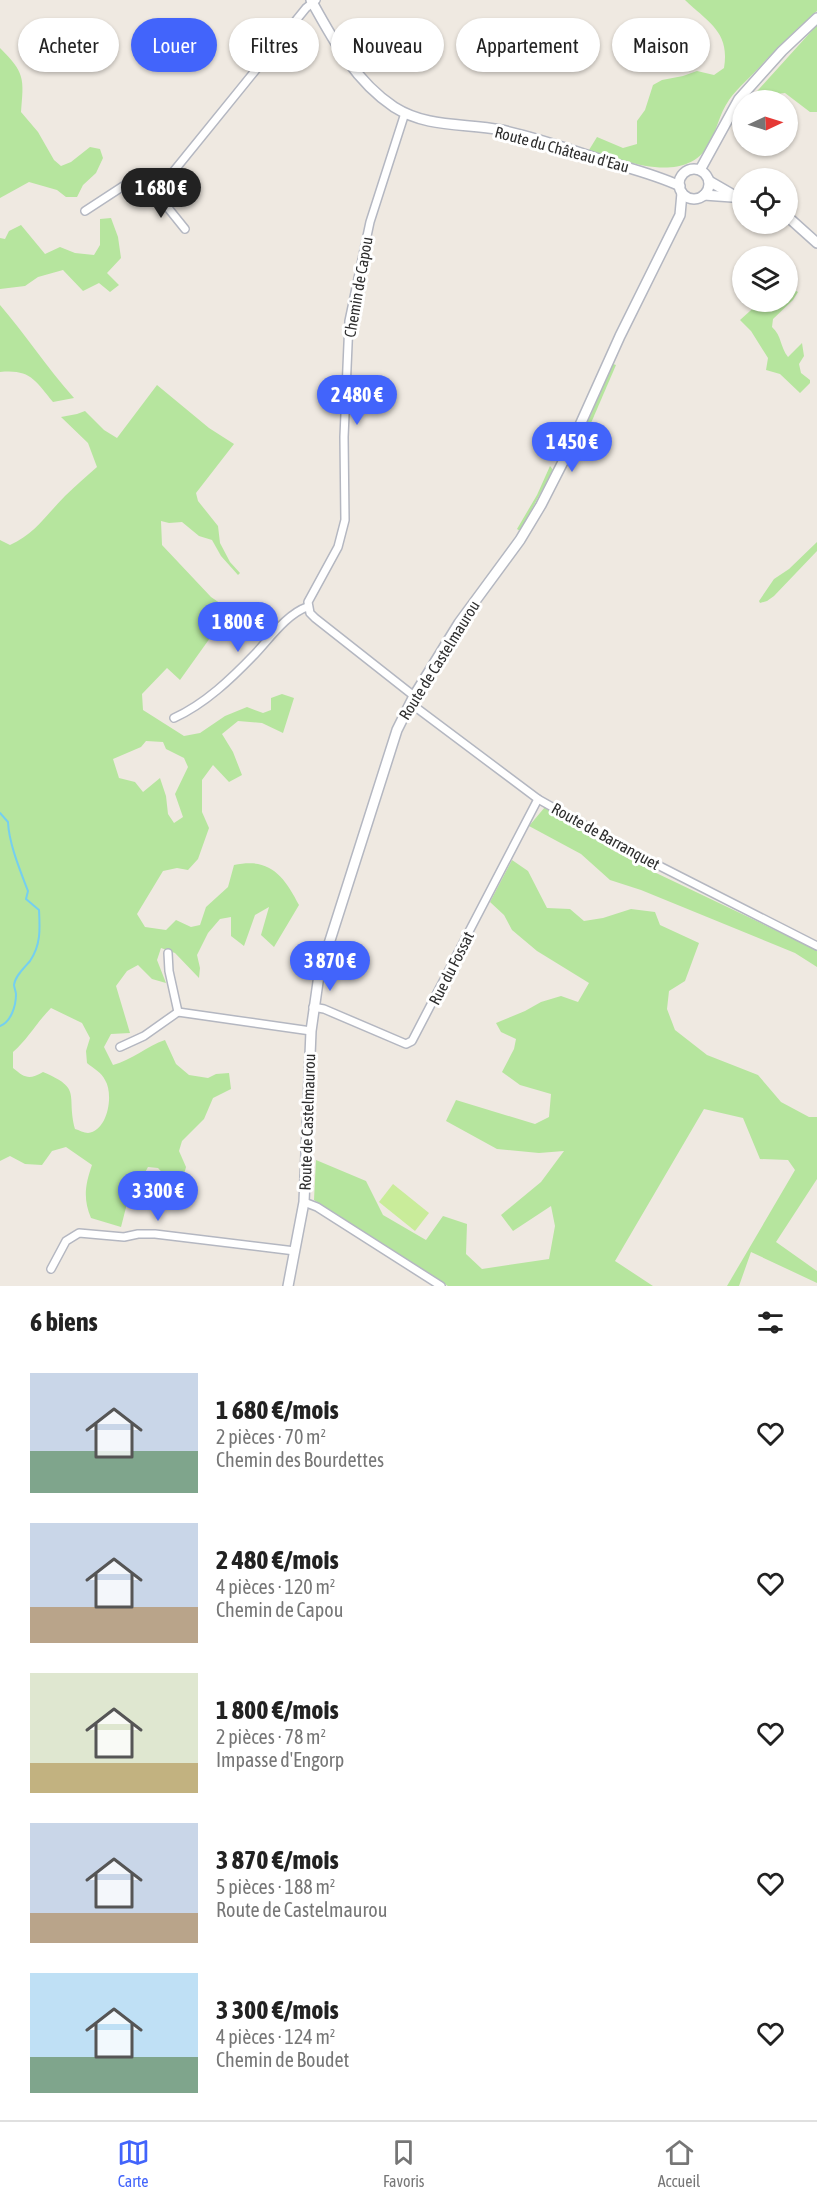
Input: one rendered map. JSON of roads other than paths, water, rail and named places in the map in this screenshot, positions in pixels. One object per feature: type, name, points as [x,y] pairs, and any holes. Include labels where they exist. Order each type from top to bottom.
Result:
[{"type":"street","name":"Route du Château d'Eau","points":[[314,1],[333,40],[370,88],[405,113],[443,124],[501,130],[653,173],[684,174]]},
{"type":"street","points":[[156,193],[314,1]]},
{"type":"street","points":[[700,170],[740,99],[765,68],[817,18]]},
{"type":"street","name":"Chemin de Capou","points":[[307,607],[312,593],[332,560],[342,535],[346,505],[344,437],[349,321],[370,222],[405,113]]},
{"type":"street","points":[[732,195],[709,181],[700,170],[688,170],[684,174],[681,189],[688,197],[732,199]]},
{"type":"street","name":"Route du Château d'Eau","points":[[653,173],[681,189]]},
{"type":"street","points":[[85,211],[134,179],[144,180],[185,229]]},
{"type":"street","points":[[700,197],[708,189],[709,181]]},
{"type":"street","name":"Route de Castelmaurou","points":[[680,215],[681,189]]},
{"type":"street","name":"Route de Castelmaurou","points":[[288,1286],[304,1202],[310,1031],[319,975],[397,730],[412,699],[459,623],[520,540],[541,505],[566,456],[620,336],[680,215],[700,197]]},
{"type":"street","points":[[798,226],[817,243]]},
{"type":"street","points":[[174,718],[189,711],[221,686],[293,614],[307,607],[309,613],[412,699]]},
{"type":"street","name":"Route de Barranquet","points":[[412,699],[538,799],[636,854],[817,946]]},
{"type":"street","name":"Rue du Fossat","points":[[313,1007],[324,1009],[406,1044],[412,1041],[538,799]]},
{"type":"street","points":[[168,953],[178,1012]]},
{"type":"street","points":[[120,1047],[144,1036],[178,1012],[310,1031]]},
{"type":"street","points":[[304,1202],[317,1207],[441,1286]]},
{"type":"street","points":[[51,1269],[66,1241],[72,1235],[86,1232],[124,1237],[155,1234],[295,1251]]},
{"type":"waterway","points":[[0,813],[8,822],[18,866],[28,891],[26,899],[39,910],[40,924],[36,949],[14,985],[16,994],[14,1008],[7,1021],[0,1026]]}]
